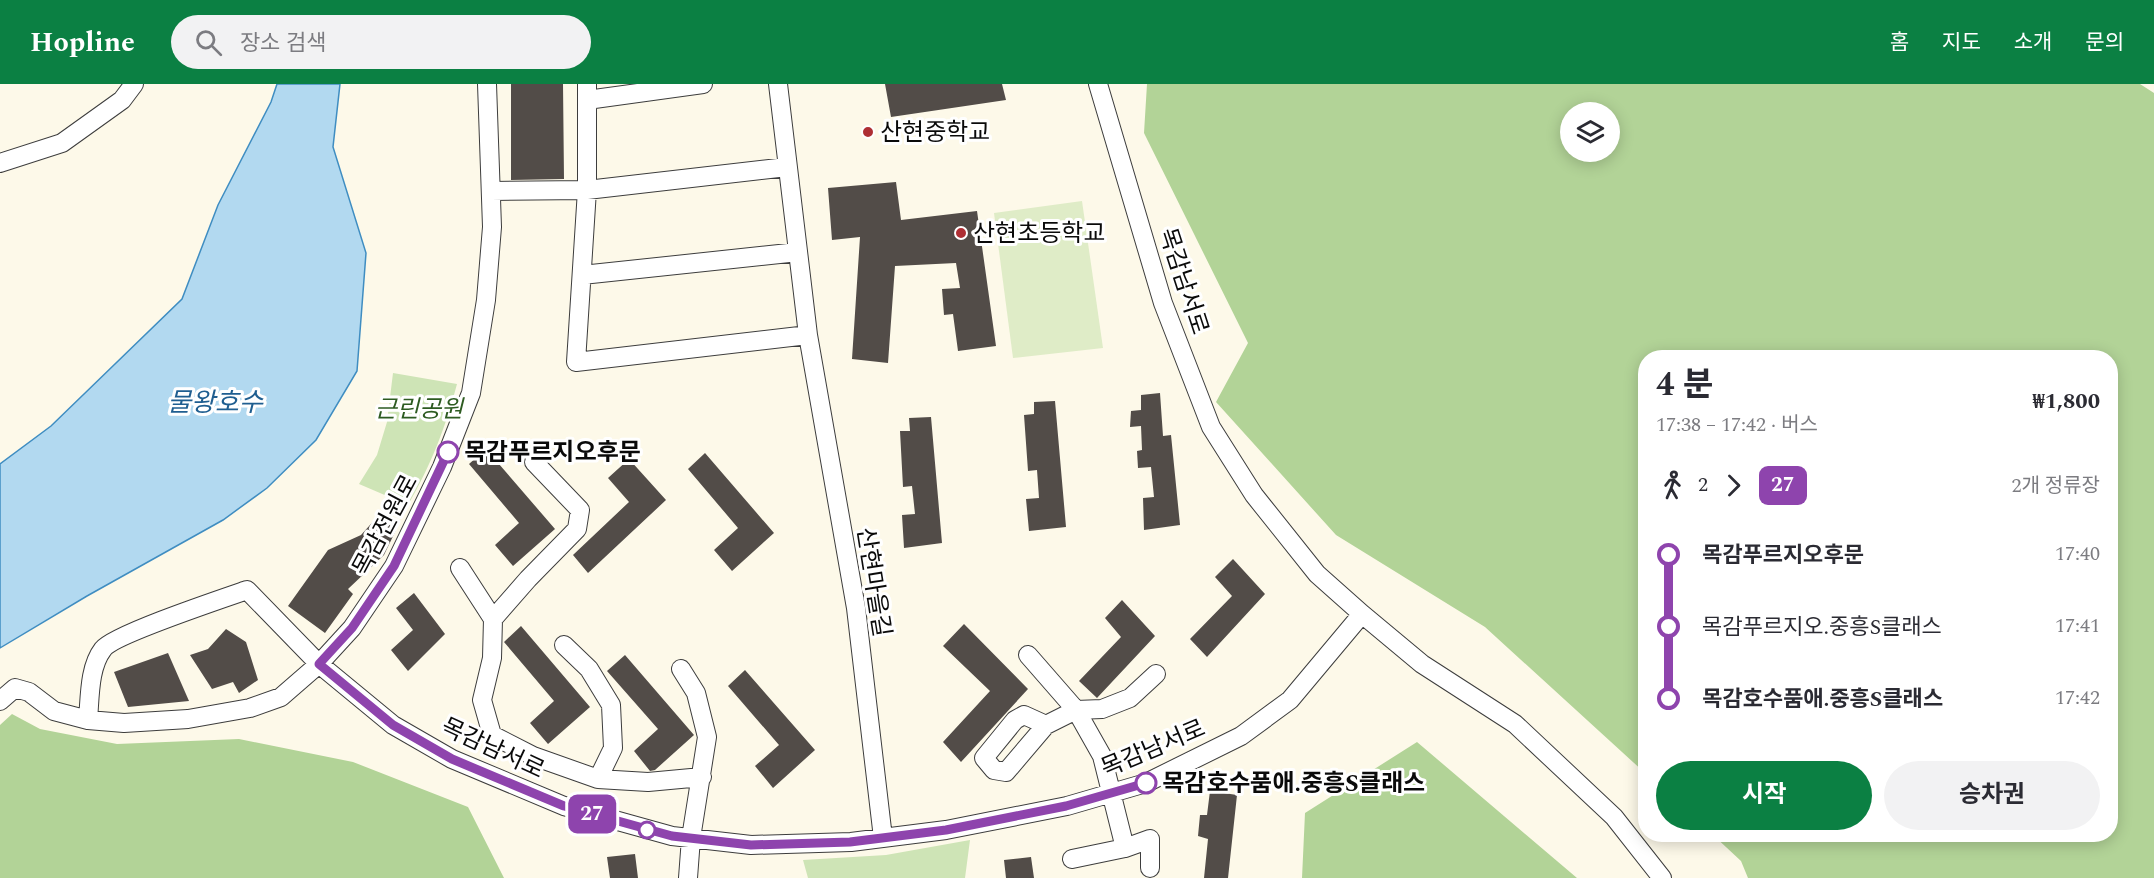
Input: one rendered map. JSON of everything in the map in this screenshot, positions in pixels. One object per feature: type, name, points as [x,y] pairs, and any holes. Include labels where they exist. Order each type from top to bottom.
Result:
[{"type":"street","points":[[0,163],[62,143],[122,100],[134,84]]},
{"type":"street","name":"목감전원로","points":[[0,701],[15,688],[29,692],[54,711],[88,720],[124,723],[188,719],[250,708],[281,697],[319,664],[352,628],[394,566],[442,467],[471,393],[486,300],[492,227],[487,84]]},
{"type":"street","points":[[703,84],[587,92],[587,190],[576,362],[808,335]]},
{"type":"street","name":"산현마을길","points":[[778,84],[808,335],[856,608],[883,838]]},
{"type":"street","name":"목감남서로","points":[[88,720],[94,664],[104,646],[131,633],[247,590],[319,664],[393,725],[452,759],[564,806],[672,836],[751,845],[850,842],[946,830],[1066,806],[1146,783],[1241,736],[1290,700],[1362,614],[1317,574],[1254,495],[1211,427],[1163,303],[1098,84]]},
{"type":"street","points":[[491,191],[587,190],[787,166]]},
{"type":"street","points":[[582,275],[798,252]]},
{"type":"street","points":[[493,619],[577,529],[580,510],[534,462]]},
{"type":"street","points":[[460,568],[493,619],[492,658],[482,700],[492,735],[533,756],[598,779],[648,782],[702,777]]},
{"type":"street","points":[[1362,614],[1422,664],[1515,724],[1614,818],[1662,878]]},
{"type":"street","points":[[564,645],[589,669],[611,705],[613,748],[598,779]]},
{"type":"street","points":[[1028,654],[1076,710],[1102,756],[1113,792],[1125,848]]},
{"type":"street","points":[[681,669],[696,693],[707,737],[691,838],[688,878]]},
{"type":"street","points":[[1046,726],[1076,710],[1102,710],[1130,698],[1156,674]]},
{"type":"street","points":[[1072,859],[1125,848],[1150,839],[1149,868]]},
{"type":"green space","points":[[1147,84],[2140,84],[2154,93],[2154,878],[1748,878],[1741,861],[1721,842],[2118,842],[2118,350],[1638,350],[1638,767],[1485,627],[1336,535],[1216,402],[1248,343],[1144,133]]},
{"type":"green space","points":[[1082,201],[1103,348],[1013,358],[994,213]]},
{"type":"green space","name":"근린공원","points":[[393,373],[457,384],[437,446],[408,505],[359,484],[377,455],[387,422]]},
{"type":"green space","points":[[12,714],[40,729],[117,744],[239,739],[353,762],[468,807],[504,878],[0,878],[0,725]]},
{"type":"green space","points":[[1417,742],[1577,878],[1302,878],[1305,813]]},
{"type":"green space","points":[[970,840],[965,878],[808,878],[803,860],[886,855]]},
{"type":"water","name":"물왕호수","points":[[277,84],[340,84],[333,147],[366,253],[357,371],[316,440],[267,488],[223,520],[0,648],[0,464],[51,426],[182,299],[218,205],[271,102]]},
{"type":"building","points":[[511,84],[563,84],[564,179],[511,180]]},
{"type":"building","points":[[885,84],[1002,84],[1006,100],[891,117]]},
{"type":"building","points":[[896,182],[901,220],[977,211],[996,346],[958,351],[953,314],[944,315],[942,289],[960,288],[956,263],[895,266],[888,363],[852,359],[860,237],[832,240],[828,188]]},
{"type":"building","points":[[1160,393],[1163,436],[1171,435],[1180,525],[1144,530],[1143,498],[1154,497],[1151,467],[1138,468],[1137,451],[1142,450],[1141,426],[1130,427],[1131,411],[1141,410],[1141,395]]},
{"type":"building","points":[[1055,401],[1066,527],[1029,531],[1026,499],[1039,498],[1037,470],[1028,471],[1024,415],[1034,414],[1034,402]]},
{"type":"building","points":[[931,417],[942,543],[904,548],[902,515],[915,514],[912,486],[903,487],[900,431],[910,431],[909,418]]},
{"type":"building","points":[[486,449],[555,529],[513,566],[495,545],[519,523],[469,464]]},
{"type":"building","points":[[705,453],[774,533],[732,571],[714,550],[738,528],[688,469]]},
{"type":"building","points":[[629,459],[666,500],[588,573],[573,555],[629,502],[608,478]]},
{"type":"building","points":[[378,516],[396,530],[384,555],[348,589],[353,594],[325,633],[288,606],[328,550],[361,535]]},
{"type":"building","points":[[1233,559],[1265,594],[1207,657],[1190,639],[1232,596],[1215,577]]},
{"type":"building","points":[[414,593],[445,634],[408,671],[391,650],[413,630],[396,608]]},
{"type":"building","points":[[1122,600],[1155,636],[1097,698],[1079,681],[1121,637],[1105,618]]},
{"type":"building","points":[[964,624],[1028,689],[961,762],[943,742],[990,691],[943,646]]},
{"type":"building","points":[[521,626],[590,707],[548,744],[530,723],[554,701],[504,642]]},
{"type":"building","points":[[226,629],[246,642],[258,680],[239,693],[233,682],[212,689],[190,655],[208,649]]},
{"type":"building","points":[[168,653],[189,701],[128,707],[114,672]]},
{"type":"building","points":[[625,655],[694,735],[655,770],[650,771],[634,751],[658,729],[607,671]]},
{"type":"building","points":[[745,670],[815,750],[773,788],[755,766],[779,745],[728,686]]},
{"type":"building","points":[[1210,791],[1237,795],[1228,878],[1204,878],[1208,839],[1198,836],[1200,815],[1207,815]]},
{"type":"building","points":[[635,854],[638,878],[610,878],[607,857]]},
{"type":"building","points":[[1031,857],[1034,878],[1006,878],[1004,860]]},
{"type":"bus line","name":"27","points":[[448,452],[394,566],[352,628],[319,664],[393,725],[452,759],[564,806],[672,836],[751,845],[850,842],[946,830],[1066,806],[1146,783]]},
{"type":"place","name":"산현중학교","points":[[868,132]]},
{"type":"place","name":"산현초등학교","points":[[961,233]]},
{"type":"place","name":"목감푸르지오후문","points":[[448,452]]},
{"type":"place","name":"목감호수품애.중흥S클래스","points":[[1146,783]]}]
